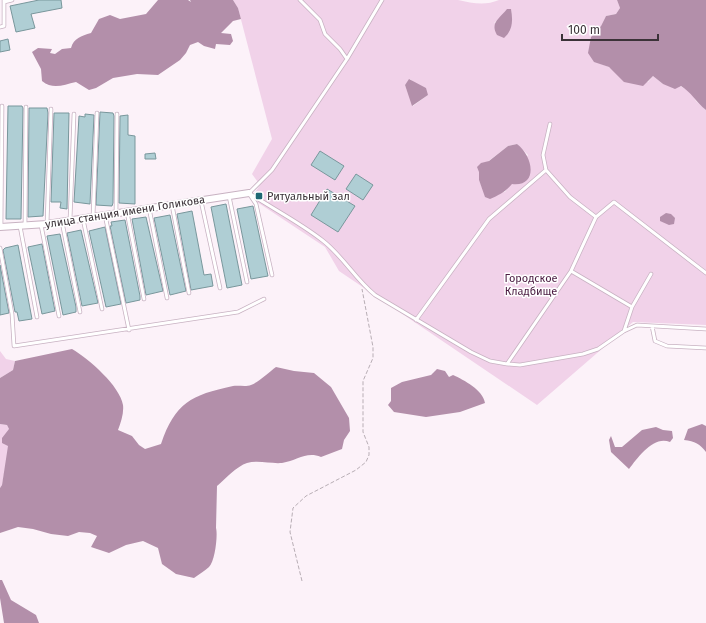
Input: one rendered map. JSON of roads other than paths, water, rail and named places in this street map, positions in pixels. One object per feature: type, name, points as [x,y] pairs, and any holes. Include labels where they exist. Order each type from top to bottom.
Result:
[{"type":"street","name":"улица станция имени Голикова","points":[[1,227],[62,222],[249,193]]},
{"type":"lane","points":[[0,27],[4,26],[4,1],[12,0]]},
{"type":"lane","points":[[300,0],[320,20],[325,34],[340,49],[347,59]]},
{"type":"lane","points":[[249,193],[272,170],[347,59],[382,0]]},
{"type":"lane","points":[[1,227],[2,106]]},
{"type":"lane","points":[[26,107],[22,226],[36,317]]},
{"type":"lane","points":[[51,109],[44,224],[59,316]]},
{"type":"lane","points":[[93,217],[97,113]]},
{"type":"lane","points":[[70,220],[74,114]]},
{"type":"lane","points":[[116,214],[117,114]]},
{"type":"lane","points":[[550,124],[543,155],[546,170],[570,197],[596,217]]},
{"type":"lane","points":[[416,320],[489,219],[546,170]]},
{"type":"lane","points":[[249,193],[256,204],[272,275]]},
{"type":"lane","points":[[249,193],[322,240],[341,258],[362,285],[375,295],[471,352],[490,361],[520,365],[583,354],[598,349],[624,331],[637,325],[705,329],[706,324]]},
{"type":"lane","points":[[230,196],[247,282]]},
{"type":"lane","points":[[201,201],[220,288]]},
{"type":"lane","points":[[507,364],[571,271],[596,217],[614,202],[706,272]]},
{"type":"lane","points":[[172,205],[189,294]]},
{"type":"lane","points":[[149,208],[167,298]]},
{"type":"lane","points":[[127,212],[144,299]]},
{"type":"lane","points":[[105,215],[129,330]]},
{"type":"lane","points":[[82,219],[102,309]]},
{"type":"lane","points":[[62,222],[80,312]]},
{"type":"lane","points":[[0,248],[12,314],[14,346],[129,330],[238,312],[264,299]]},
{"type":"lane","points":[[571,271],[632,307]]},
{"type":"lane","points":[[624,331],[632,307],[652,274]]},
{"type":"lane","points":[[652,326],[655,341],[667,346],[706,348]]},
{"type":"place","name":"Ритуальный зал","points":[[259,196]]},
{"type":"park label","name":"Городское Кладбище","points":[[531,284]]}]
